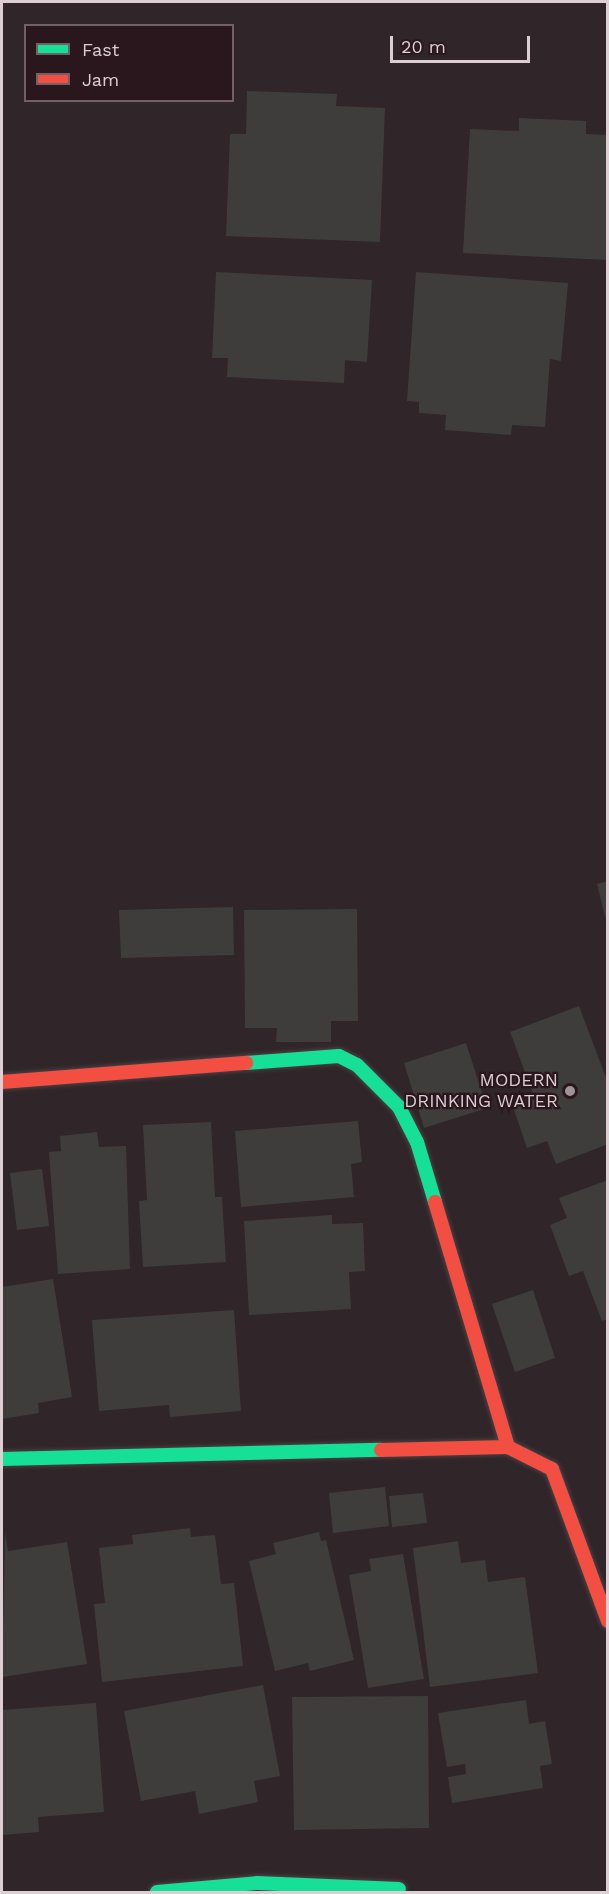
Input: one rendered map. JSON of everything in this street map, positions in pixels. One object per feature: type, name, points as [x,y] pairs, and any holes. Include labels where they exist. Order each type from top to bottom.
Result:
[{"type":"street","points":[[2,1082],[339,1056],[357,1065],[399,1107],[417,1142],[508,1447]]},
{"type":"street","points":[[2,1459],[508,1447],[552,1468],[608,1621]]},
{"type":"street","points":[[157,1893],[257,1883],[399,1889]]},
{"type":"building","points":[[247,91],[337,94],[336,106],[385,108],[380,242],[226,236],[230,134],[246,134]]},
{"type":"building","points":[[519,118],[586,121],[586,134],[608,135],[608,260],[463,253],[470,129],[519,131]]},
{"type":"building","points":[[216,272],[372,280],[367,362],[345,360],[344,383],[227,377],[228,358],[212,358]]},
{"type":"building","points":[[416,272],[568,283],[561,361],[550,359],[545,427],[512,425],[511,435],[445,430],[446,415],[419,413],[419,402],[407,401]]},
{"type":"building","points":[[608,881],[608,924],[607,924],[597,884]]},
{"type":"building","points":[[233,907],[234,955],[121,958],[119,910]]},
{"type":"building","points":[[357,909],[358,1021],[331,1021],[331,1042],[276,1042],[277,1028],[245,1028],[244,910]]},
{"type":"building","name":"MODERN DRINKING WATER","points":[[579,1006],[608,1083],[608,1144],[556,1164],[547,1141],[527,1148],[513,1107],[535,1099],[510,1032]]},
{"type":"building","points":[[466,1043],[487,1108],[424,1128],[404,1063]]},
{"type":"building","points":[[358,1121],[362,1162],[351,1164],[354,1197],[241,1207],[235,1131]]},
{"type":"building","points":[[211,1122],[215,1197],[222,1197],[226,1262],[143,1267],[139,1201],[147,1200],[143,1125]]},
{"type":"building","points":[[97,1132],[99,1147],[126,1146],[130,1269],[58,1274],[49,1152],[61,1151],[60,1136]]},
{"type":"building","points":[[42,1169],[49,1226],[17,1230],[10,1173]]},
{"type":"building","points":[[608,1180],[608,1319],[602,1321],[583,1271],[569,1276],[550,1225],[567,1218],[559,1198]]},
{"type":"building","points":[[332,1215],[332,1224],[363,1223],[365,1271],[349,1272],[351,1309],[249,1315],[244,1221]]},
{"type":"building","points":[[53,1279],[72,1397],[38,1403],[39,1413],[2,1419],[2,1287]]},
{"type":"building","points":[[533,1290],[555,1358],[515,1372],[492,1304]]},
{"type":"building","points":[[234,1310],[241,1411],[170,1417],[169,1405],[99,1411],[92,1320]]},
{"type":"building","points":[[385,1487],[389,1526],[333,1533],[329,1493]]},
{"type":"building","points":[[423,1493],[427,1523],[392,1527],[389,1496]]},
{"type":"building","points":[[190,1528],[191,1537],[215,1535],[221,1584],[234,1583],[243,1666],[102,1682],[94,1604],[105,1603],[99,1548],[133,1544],[132,1535]]},
{"type":"building","points":[[5,1532],[8,1551],[67,1542],[87,1664],[2,1677]]},
{"type":"building","points":[[319,1532],[321,1541],[326,1540],[354,1660],[310,1671],[308,1663],[275,1671],[249,1561],[276,1554],[273,1543]]},
{"type":"building","points":[[458,1541],[461,1563],[485,1560],[488,1582],[525,1577],[538,1673],[430,1687],[413,1548]]},
{"type":"building","points":[[403,1554],[424,1679],[368,1688],[349,1575],[371,1571],[369,1559]]},
{"type":"building","points":[[263,1685],[280,1776],[254,1781],[258,1802],[199,1814],[195,1791],[141,1801],[124,1711]]},
{"type":"building","points":[[428,1696],[429,1828],[294,1830],[292,1697]]},
{"type":"building","points":[[526,1700],[529,1724],[545,1721],[552,1764],[540,1766],[543,1788],[452,1803],[448,1777],[466,1774],[465,1764],[447,1767],[438,1713]]},
{"type":"building","points":[[96,1703],[104,1812],[38,1817],[39,1832],[2,1835],[2,1710]]},
{"type":"traffic: fast","points":[[246,1063],[339,1056],[357,1065],[399,1107],[417,1142],[435,1202]]},
{"type":"traffic: fast","points":[[2,1459],[381,1450]]},
{"type":"traffic: fast","points":[[157,1892],[257,1883],[399,1889]]},
{"type":"traffic: jam","points":[[2,1082],[246,1063]]},
{"type":"traffic: jam","points":[[435,1202],[508,1447]]},
{"type":"traffic: jam","points":[[381,1450],[508,1447],[552,1469],[608,1621]]},
{"type":"place","name":"MODERN DRINKING WATER","points":[[570,1091]]}]
